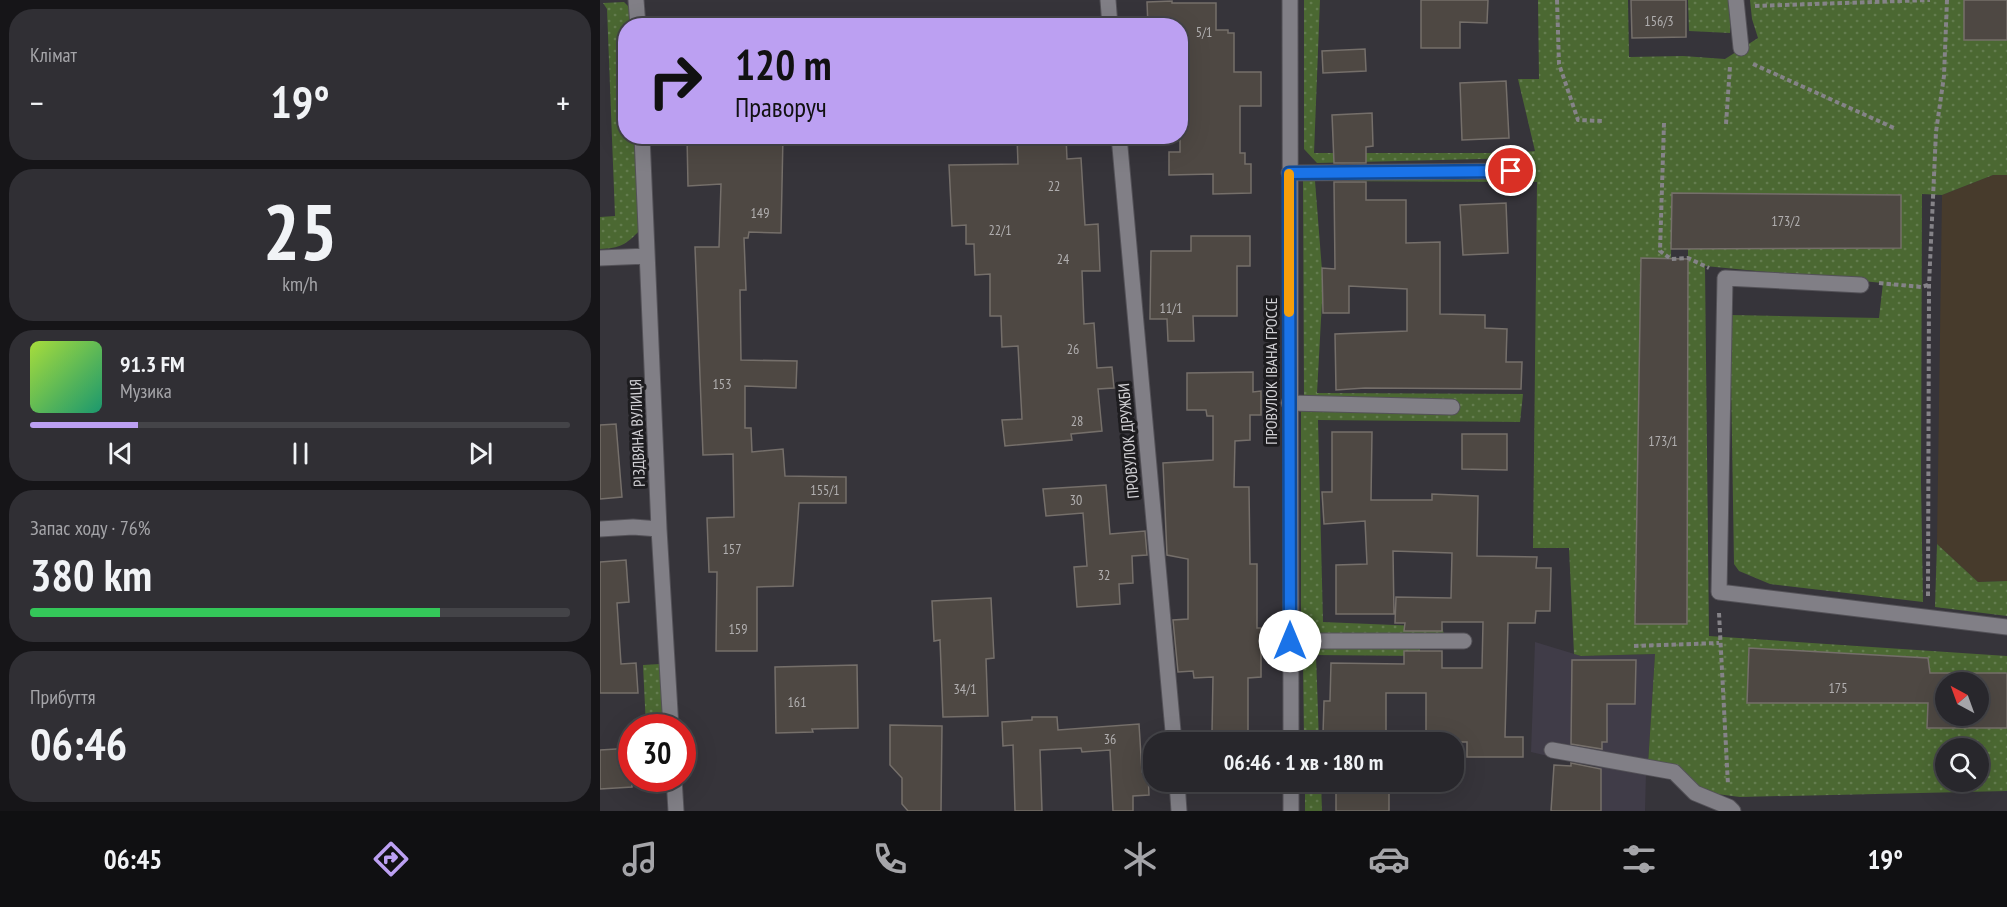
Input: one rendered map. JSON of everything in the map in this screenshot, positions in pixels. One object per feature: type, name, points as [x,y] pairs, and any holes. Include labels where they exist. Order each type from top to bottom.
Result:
[{"type":"street","points":[[636,0],[637,18]]},
{"type":"street","points":[[1108,0],[1109,18]]},
{"type":"street","name":"ПРОВУЛОК ІВАНА ГРОССЕ","points":[[1290,0],[1291,732]]},
{"type":"street","points":[[1736,3],[1741,48]]},
{"type":"street","name":"РІЗДВЯНА ВУЛИЦЯ","points":[[642,144],[659,529],[670,714]]},
{"type":"street","name":"ПРОВУЛОК ДРУЖБИ","points":[[1120,144],[1173,732]]},
{"type":"street","points":[[1289,173],[1511,171]]},
{"type":"street","points":[[600,258],[647,256]]},
{"type":"street","points":[[1860,285],[1725,278],[1719,591],[2007,627]]},
{"type":"street","points":[[1289,403],[1452,407]]},
{"type":"street","points":[[600,529],[633,527],[659,529]]},
{"type":"street","points":[[1290,641],[1464,641]]},
{"type":"street","points":[[1552,750],[1674,772],[1695,794],[1731,809]]},
{"type":"street","points":[[675,792],[676,811]]},
{"type":"street","points":[[1178,792],[1179,811]]},
{"type":"street","points":[[1291,792],[1291,811]]},
{"type":"path","points":[[1557,0],[1559,64],[1578,120],[1604,121]]},
{"type":"path","points":[[1736,3],[1930,0]]},
{"type":"path","points":[[1928,618],[1929,285],[1936,132],[1944,76],[1947,0]]},
{"type":"path","points":[[1726,124],[1731,53],[1741,48],[1748,62],[1894,128]]},
{"type":"path","points":[[1664,123],[1660,251],[1671,259],[1688,258],[1725,278]]},
{"type":"path","points":[[1860,285],[1883,283],[1921,287],[1929,285]]},
{"type":"path","points":[[1719,591],[1719,643],[1731,809]]},
{"type":"path","points":[[1634,646],[1719,643]]},
{"type":"shaded area","points":[[1993,175],[2007,175],[2007,581],[1978,582],[1937,544],[1942,195]]},
{"type":"shaded area","points":[[1535,642],[1581,656],[1655,654],[1648,765],[1582,764],[1531,752]]},
{"type":"shaded area","points":[[1554,765],[1601,767],[1646,773],[1645,811],[1551,811]]},
{"type":"green space","points":[[1304,0],[1320,0],[1314,153],[1511,153],[1535,151],[1518,79],[1539,79],[1538,0],[1628,0],[1629,57],[1683,56],[1725,59],[1758,38],[1752,19],[1750,0],[1964,0],[1965,40],[2007,40],[2007,175],[1993,175],[1942,195],[1922,194],[1923,602],[1770,584],[1739,571],[1734,564],[1730,315],[1879,318],[1883,283],[1705,266],[1709,636],[2007,656],[2007,673],[1930,673],[1928,658],[1749,648],[1747,703],[1928,703],[1927,727],[2007,728],[2007,791],[1989,791],[1989,738],[1935,738],[1935,792],[1962,792],[1740,797],[1701,792],[1648,765],[1655,654],[1581,656],[1574,654],[1569,548],[1533,548],[1537,182],[1315,181],[1323,283],[1317,393],[1523,394],[1520,422],[1318,420],[1323,622],[1442,627],[1444,634],[1312,634],[1301,624],[1301,407],[1304,397],[1303,176],[1518,175],[1521,158],[1317,163],[1304,149]],"holes":[[[1672,193],[1901,195],[1901,248],[1688,249],[1687,624],[1636,624],[1641,259],[1671,259]]]},
{"type":"green space","points":[[1688,0],[1731,0],[1730,33],[1689,31]]},
{"type":"green space","points":[[624,2],[629,7],[630,18],[618,18],[618,144],[635,144],[640,230],[622,245],[600,249],[600,217],[615,216],[607,9],[603,3]]},
{"type":"green space","points":[[1937,544],[1978,582],[2007,581],[2007,616],[1935,607]]},
{"type":"green space","points":[[1325,647],[1420,647],[1420,656],[1316,655],[1319,732],[1304,732],[1303,660],[1309,651]]},
{"type":"green space","points":[[660,664],[663,714],[645,714],[643,665]]},
{"type":"green space","points":[[1305,792],[1321,792],[1322,811],[1305,811]]},
{"type":"building","points":[[1421,0],[1488,0],[1487,23],[1460,22],[1460,48],[1421,48]]},
{"type":"building","points":[[1631,0],[1686,0],[1686,37],[1632,38]]},
{"type":"building","points":[[1964,0],[2007,0],[2007,40],[1964,40]]},
{"type":"building","points":[[1147,2],[1216,3],[1216,30],[1228,30],[1228,33],[1234,33],[1234,72],[1261,72],[1261,106],[1240,106],[1240,153],[1245,153],[1245,164],[1251,164],[1251,193],[1213,194],[1213,174],[1169,175],[1169,152],[1180,152],[1180,144],[1188,144],[1188,18],[1148,18]]},
{"type":"building","points":[[1365,49],[1366,71],[1323,73],[1322,51]]},
{"type":"building","points":[[1506,81],[1509,138],[1462,140],[1460,83]]},
{"type":"building","points":[[1372,113],[1373,146],[1366,147],[1366,163],[1334,163],[1332,115]]},
{"type":"building","points":[[687,144],[783,144],[781,233],[749,232],[748,238],[744,238],[746,290],[740,290],[741,360],[797,361],[796,388],[745,386],[745,428],[751,428],[752,452],[783,449],[785,476],[846,477],[846,503],[799,503],[793,586],[757,587],[757,651],[716,651],[717,572],[709,572],[707,518],[734,517],[733,454],[703,455],[695,247],[719,247],[721,184],[688,186]]},
{"type":"building","points":[[1017,144],[1066,144],[1067,159],[1081,158],[1085,225],[1098,224],[1100,271],[1082,271],[1084,324],[1094,323],[1097,368],[1112,367],[1114,388],[1098,389],[1102,431],[1071,434],[1072,440],[1005,446],[1002,420],[1022,419],[1018,346],[1002,347],[1001,316],[990,316],[990,274],[975,275],[974,244],[966,244],[966,225],[952,226],[949,165],[1018,164]]},
{"type":"building","points":[[1334,182],[1366,182],[1366,200],[1406,200],[1406,243],[1440,242],[1440,314],[1485,315],[1485,328],[1507,329],[1506,362],[1522,362],[1521,389],[1365,388],[1336,390],[1335,334],[1407,331],[1407,289],[1349,286],[1349,313],[1323,313],[1322,268],[1335,269]]},
{"type":"building","points":[[1672,193],[1901,195],[1901,248],[1671,249]]},
{"type":"building","points":[[1506,203],[1508,253],[1463,255],[1460,205]]},
{"type":"building","points":[[1191,236],[1250,236],[1250,266],[1237,266],[1237,316],[1193,316],[1194,341],[1168,341],[1167,319],[1150,319],[1151,251],[1191,251]]},
{"type":"building","points":[[1641,258],[1688,259],[1687,624],[1635,624]]},
{"type":"building","points":[[1253,372],[1253,392],[1261,391],[1261,415],[1250,415],[1250,440],[1235,441],[1234,487],[1249,487],[1250,564],[1257,564],[1257,628],[1261,628],[1261,677],[1248,678],[1248,732],[1212,732],[1213,677],[1194,678],[1193,671],[1178,672],[1173,620],[1188,619],[1188,559],[1167,555],[1163,463],[1213,460],[1213,416],[1207,416],[1206,410],[1187,410],[1187,373]]},
{"type":"building","points":[[616,424],[622,497],[600,499],[600,425]]},
{"type":"building","points":[[1332,432],[1372,432],[1371,500],[1432,500],[1432,494],[1478,496],[1477,556],[1537,557],[1536,568],[1551,568],[1550,611],[1536,611],[1535,623],[1508,623],[1505,737],[1523,737],[1523,757],[1467,757],[1464,732],[1426,732],[1426,693],[1386,693],[1386,732],[1323,732],[1324,701],[1330,701],[1331,663],[1404,664],[1404,651],[1442,651],[1442,668],[1482,668],[1483,622],[1442,622],[1442,631],[1404,631],[1405,623],[1395,623],[1396,597],[1451,598],[1452,553],[1393,551],[1394,614],[1336,614],[1336,565],[1367,564],[1365,521],[1324,524],[1322,492],[1332,492]]},
{"type":"building","points":[[1462,434],[1507,434],[1507,470],[1462,469]]},
{"type":"building","points":[[1106,485],[1110,534],[1145,531],[1147,555],[1132,556],[1133,583],[1119,584],[1120,604],[1077,607],[1074,567],[1087,566],[1083,513],[1046,516],[1043,489]]},
{"type":"building","points":[[626,560],[629,602],[617,603],[621,664],[636,663],[638,693],[600,693],[600,562]]},
{"type":"building","points":[[991,598],[994,658],[986,659],[988,716],[943,717],[940,640],[934,641],[932,601]]},
{"type":"building","points":[[1749,648],[1928,658],[1930,673],[1935,673],[1935,726],[1989,726],[1989,673],[2007,673],[2007,728],[1927,728],[1928,703],[1747,703]]},
{"type":"building","points":[[1572,660],[1636,660],[1635,704],[1607,704],[1607,742],[1602,742],[1602,749],[1571,744]]},
{"type":"building","points":[[857,665],[858,728],[812,729],[813,732],[776,733],[775,667]]},
{"type":"building","points":[[1032,717],[1057,717],[1058,730],[1139,724],[1143,792],[1149,792],[1149,795],[1133,796],[1133,811],[1113,811],[1110,750],[1082,752],[1081,748],[1040,750],[1042,811],[1015,811],[1013,745],[1003,746],[1002,722],[1032,720]]},
{"type":"building","points":[[890,725],[942,726],[941,811],[908,811],[902,804],[902,778],[890,765]]},
{"type":"building","points":[[618,749],[618,788],[600,789],[600,750]]},
{"type":"building","points":[[1571,763],[1601,769],[1601,811],[1551,811],[1554,765],[1571,766]]},
{"type":"building","points":[[1336,792],[1389,792],[1389,811],[1336,811]]},
{"type":"slow traffic","points":[[1289,174],[1289,312]]},
{"type":"route","points":[[1290,641],[1289,173],[1511,171]]}]
